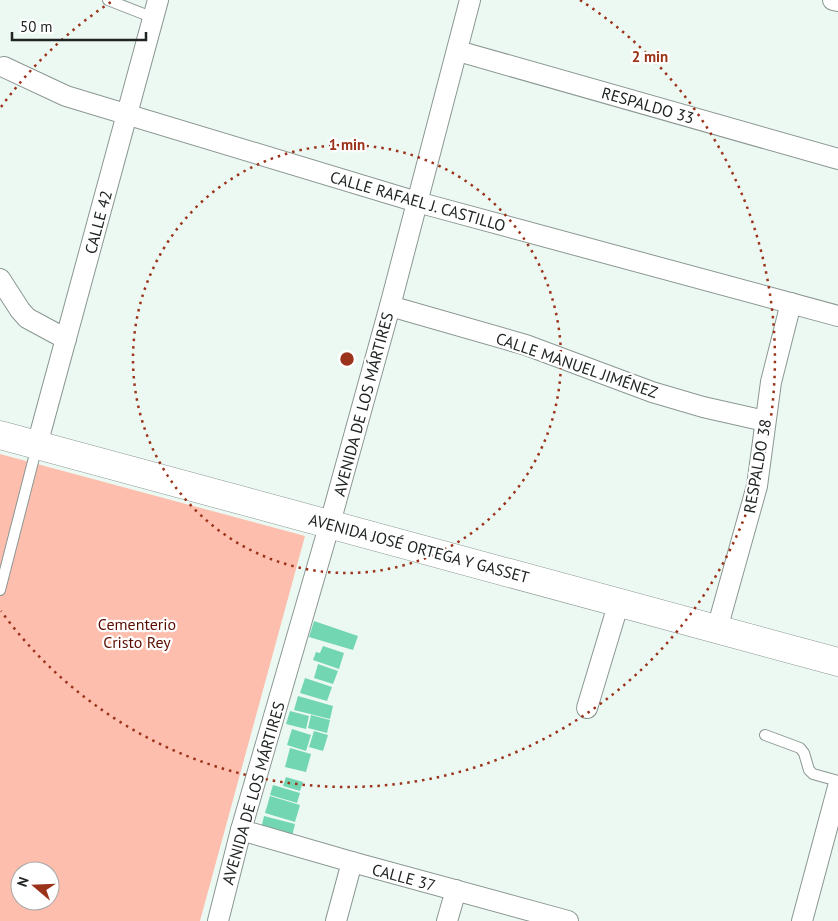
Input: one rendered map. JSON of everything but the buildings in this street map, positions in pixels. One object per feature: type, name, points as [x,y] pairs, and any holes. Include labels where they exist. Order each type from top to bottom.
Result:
[{"type":"main road","name":"AVENIDA JOSÉ ORTEGA Y GASSET","points":[[0,435],[838,662]]},
{"type":"street","name":"AVENIDA DE LOS MÁRTIRES","points":[[218,921],[241,830],[330,523],[390,306],[470,0]]},
{"type":"street","points":[[833,0],[838,1]]},
{"type":"street","name":"CALLE 42","points":[[37,445],[156,9]]},
{"type":"street","name":"RESPALDO 33","points":[[458,51],[838,159]]},
{"type":"street","name":"CALLE RAFAEL J. CASTILLO","points":[[4,67],[66,96],[417,202],[838,316]]},
{"type":"street","points":[[0,279],[27,318],[66,339]]},
{"type":"street","name":"RESPALDO 38","points":[[717,629],[757,486],[771,382],[791,302]]},
{"type":"street","name":"CALLE MANUEL JIMÉNEZ","points":[[390,306],[526,345],[652,392],[703,407],[765,421]]},
{"type":"street","points":[[587,708],[619,602]]},
{"type":"street","points":[[802,921],[838,788]]},
{"type":"street","name":"CALLE 37","points":[[241,830],[567,921]]},
{"type":"street","points":[[336,921],[352,862]]},
{"type":"street","points":[[447,921],[456,890]]},
{"type":"lane","points":[[108,0],[156,9]]},
{"type":"lane","points":[[0,590],[37,445]]},
{"type":"lane","points":[[765,735],[800,748],[813,774],[838,781]]},
{"type":"green space","name":"Cementerio Cristo Rey","points":[[0,454],[305,536],[200,921],[0,921]]}]
